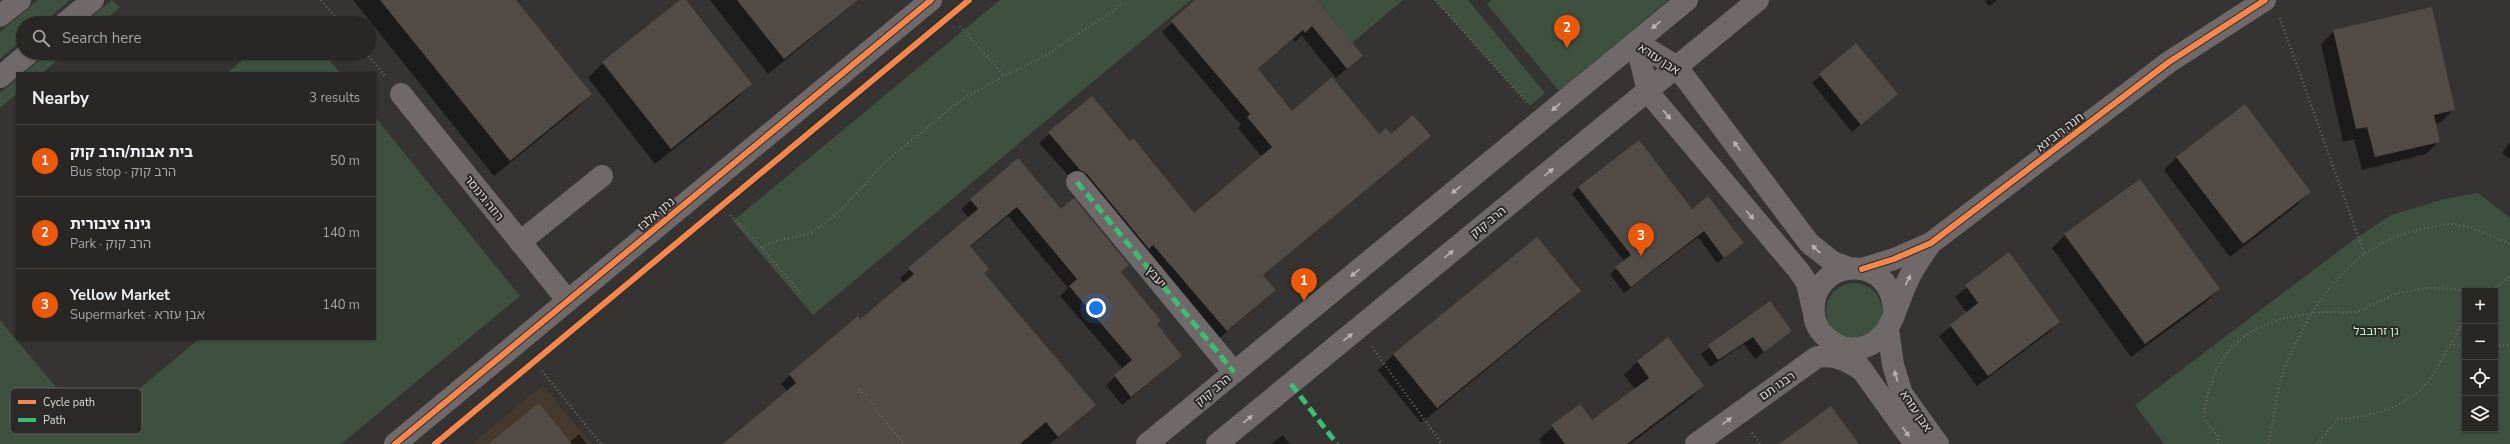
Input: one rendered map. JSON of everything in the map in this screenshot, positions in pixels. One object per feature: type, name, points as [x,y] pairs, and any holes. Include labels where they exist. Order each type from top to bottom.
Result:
[{"type":"street","points":[[0,16],[20,0]]},
{"type":"street","points":[[74,16],[93,0]]},
{"type":"street","name":"נתן אלבז","points":[[395,444],[931,0]]},
{"type":"street","name":"הרב קוק","points":[[1147,444],[1686,0]]},
{"type":"street","name":"הרב קוק","points":[[1218,444],[1648,92],[1758,0]]},
{"type":"street","name":"חנה רובינא","points":[[1855,268],[1894,259],[1931,243],[2170,62],[2272,7]]},
{"type":"street","name":"אבן עזרא","points":[[1636,42],[1677,67],[1809,243],[1833,262],[1855,268]]},
{"type":"street","name":"אבן עזרא","points":[[1636,42],[1648,92],[1701,158],[1799,271],[1807,283],[1814,316]]},
{"type":"street","points":[[0,77],[21,60]]},
{"type":"street","name":"רוזה גינוסר","points":[[401,94],[568,301]]},
{"type":"street","points":[[520,242],[602,176]]},
{"type":"street","name":"יעבץ","points":[[1077,182],[1234,372]]},
{"type":"street","name":"חנה רובינא","points":[[1891,323],[1909,278],[1931,243]]},
{"type":"street","points":[[1855,268],[1874,273],[1884,281],[1891,291],[1894,304],[1891,323],[1879,340],[1867,347],[1853,349],[1840,346],[1828,339],[1819,328],[1814,316],[1814,302],[1818,289],[1826,279],[1837,272],[1855,268]]},
{"type":"street","name":"אבן עזרא","points":[[1891,323],[1893,365],[1902,394],[1938,444]]},
{"type":"street","name":"אבן עזרא","points":[[1840,346],[1855,360],[1914,444]]},
{"type":"street","name":"רבנו תם","points":[[1696,444],[1817,357],[1830,355],[1844,359],[1863,371]]},
{"type":"path","points":[[321,0],[334,16]]},
{"type":"path","points":[[762,248],[771,242],[808,234],[825,223],[907,142],[958,102],[1052,51],[1113,11],[1122,0]]},
{"type":"path","points":[[1435,0],[1541,120]]},
{"type":"path","points":[[2272,7],[2364,253]]},
{"type":"path","points":[[960,26],[1004,76]]},
{"type":"path","points":[[372,60],[401,94]]},
{"type":"path","points":[[730,215],[762,248],[800,293]]},
{"type":"path","points":[[2268,444],[2283,372],[2311,315],[2351,263],[2376,246],[2414,230],[2452,224],[2489,234],[2510,244]]},
{"type":"path","points":[[2496,288],[2510,276]]},
{"type":"path","points":[[2218,444],[2218,436],[2206,422],[2204,415],[2213,375],[2224,358],[2239,340],[2262,325],[2287,318],[2354,312],[2409,291],[2443,289],[2462,291]]},
{"type":"path","points":[[2317,444],[2338,419],[2374,414],[2394,406],[2415,394],[2428,381],[2463,324]]},
{"type":"path","points":[[1358,328],[1442,444]]},
{"type":"path","points":[[2450,345],[2462,346]]},
{"type":"path","points":[[2498,346],[2510,345]]},
{"type":"path","points":[[542,371],[601,444]]},
{"type":"path","points":[[859,389],[904,444]]},
{"type":"shaded area","points":[[543,385],[592,444],[472,444]]},
{"type":"green space","points":[[38,0],[70,0],[51,16],[19,16]]},
{"type":"green space","points":[[112,0],[120,7],[110,16],[93,16]]},
{"type":"green space","points":[[1000,0],[1191,0],[813,315],[733,221]]},
{"type":"green space","points":[[1317,0],[1403,0],[1352,43]]},
{"type":"green space","points":[[1435,0],[1468,0],[1545,93],[1530,106]]},
{"type":"green space","points":[[1492,0],[1668,0],[1559,91],[1487,4]]},
{"type":"green space","points":[[16,19],[16,45],[0,59],[0,32]]},
{"type":"green space","points":[[40,60],[58,60],[43,72],[25,72]]},
{"type":"green space","points":[[243,60],[330,60],[339,72],[228,72]]},
{"type":"green space","points":[[16,80],[16,95],[0,108],[0,93]]},
{"type":"green space","points":[[376,118],[520,296],[341,444],[0,444],[0,320],[57,388],[10,388],[10,434],[142,434],[142,388],[140,388],[198,340],[376,340]]},
{"type":"green space","name":"גן זרובבל","points":[[2478,193],[2510,218],[2510,444],[2164,444],[2135,405],[2352,241],[2391,215],[2445,199]]},
{"type":"green space","points":[[1854,283],[1869,288],[1877,296],[1882,311],[1877,326],[1869,334],[1854,339],[1839,334],[1831,326],[1826,311],[1831,296],[1839,288]]},
{"type":"building","points":[[380,0],[516,0],[592,94],[510,161]]},
{"type":"building","points":[[680,0],[686,0],[752,84],[671,149],[602,62]]},
{"type":"building","points":[[737,0],[858,0],[784,59]]},
{"type":"building","points":[[1195,0],[1317,0],[1363,56],[1347,69],[1312,26],[1305,33],[1303,30],[1258,69],[1292,111],[1332,77],[1379,134],[1386,128],[1391,134],[1413,115],[1431,136],[1263,275],[1276,290],[1227,331],[1153,245],[1149,249],[1087,174],[1080,170],[1048,132],[1092,96],[1130,141],[1133,138],[1194,213],[1272,147],[1247,117],[1250,114],[1171,21]]},
{"type":"building","points":[[2432,7],[2455,110],[2434,115],[2440,142],[2375,157],[2367,127],[2356,129],[2333,30]]},
{"type":"building","points":[[1856,43],[1898,94],[1861,125],[1819,74]]},
{"type":"building","points":[[2245,104],[2311,192],[2243,244],[2176,157]]},
{"type":"building","points":[[1639,140],[1692,209],[1708,196],[1744,243],[1724,258],[1704,231],[1631,287],[1615,267],[1631,255],[1578,187]]},
{"type":"building","points":[[1018,158],[1061,209],[1074,198],[1129,265],[1121,272],[1161,321],[1157,324],[1182,356],[1131,397],[1114,375],[1132,360],[1069,286],[1077,279],[1017,207],[970,246],[989,269],[984,273],[1096,405],[1058,437],[1046,422],[1020,444],[723,444],[796,383],[789,374],[858,316],[860,319],[914,274],[908,268],[978,209],[970,199]]},
{"type":"building","points":[[2140,179],[2220,289],[2145,344],[2064,234]]},
{"type":"building","points":[[1537,237],[1581,291],[1437,408],[1393,354]]},
{"type":"building","points":[[2009,252],[2060,322],[1988,376],[1950,325],[1978,303],[1965,285]]},
{"type":"building","points":[[1770,301],[1792,331],[1764,352],[1753,337],[1718,360],[1708,345]]},
{"type":"building","points":[[1668,337],[1704,386],[1627,444],[1565,444],[1551,425],[1580,404],[1592,420],[1649,378],[1637,361]]},
{"type":"building","points":[[539,403],[572,444],[488,444]]},
{"type":"building","points":[[1831,406],[1859,444],[1779,444]]},
{"type":"marked path","points":[[1077,182],[1234,372]]},
{"type":"marked path","points":[[1291,384],[1337,444]]},
{"type":"cycle path","points":[[395,444],[931,0]]},
{"type":"cycle path","points":[[435,444],[969,0]]},
{"type":"cycle path","points":[[1862,269],[1894,259],[1931,243],[2169,62],[2265,0]]},
{"type":"place","name":"גינה ציבורית","points":[[1567,48]]},
{"type":"place","name":"Yellow Market","points":[[1641,256]]},
{"type":"place","name":"בית אבות/הרב קוק","points":[[1304,301]]}]
